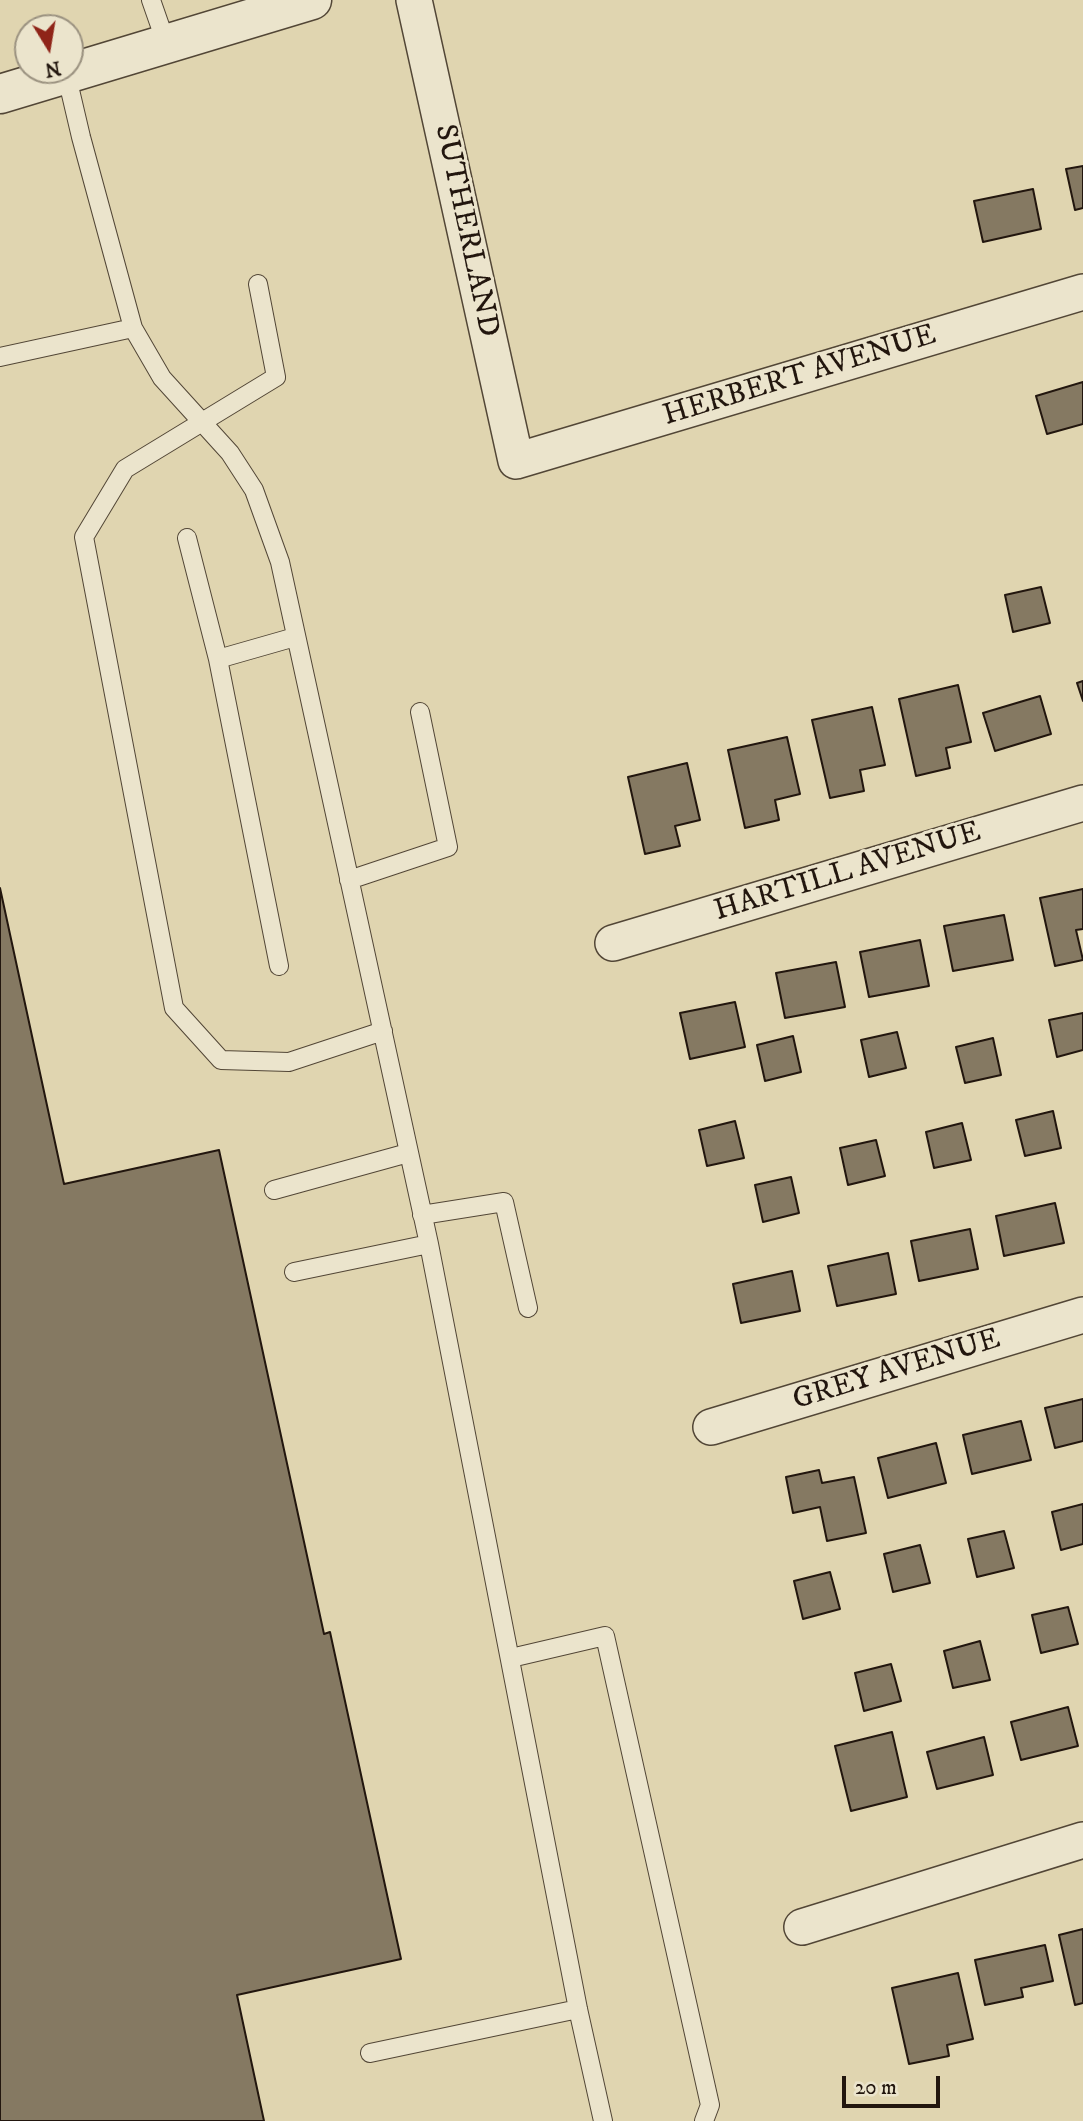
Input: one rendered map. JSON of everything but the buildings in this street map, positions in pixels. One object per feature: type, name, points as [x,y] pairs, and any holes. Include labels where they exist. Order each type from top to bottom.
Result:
[{"type":"street","points":[[84,68],[312,0]]},
{"type":"street","name":"SUTHERLAND","points":[[414,0],[516,461]]},
{"type":"street","points":[[0,94],[31,84]]},
{"type":"street","name":"HERBERT AVENUE","points":[[516,461],[1083,292]]},
{"type":"street","name":"HARTILL AVENUE","points":[[613,943],[1083,803]]},
{"type":"street","name":"GREY AVENUE","points":[[711,1427],[1083,1315]]},
{"type":"street","points":[[802,1927],[1083,1840]]},
{"type":"lane","points":[[151,0],[166,43]]},
{"type":"lane","points":[[69,84],[133,328],[162,378],[230,453],[254,490],[280,562],[429,1244],[578,2009],[603,2121]]},
{"type":"lane","points":[[258,284],[276,377],[125,470],[84,537],[174,1008],[221,1060],[289,1062],[383,1031]]},
{"type":"lane","points":[[0,357],[133,328]]},
{"type":"lane","points":[[187,538],[218,659],[279,966]]},
{"type":"lane","points":[[218,659],[295,637]]},
{"type":"lane","points":[[349,880],[448,847],[420,712]]},
{"type":"lane","points":[[274,1190],[408,1153]]},
{"type":"lane","points":[[422,1215],[504,1202],[528,1308]]},
{"type":"lane","points":[[294,1272],[429,1244]]},
{"type":"lane","points":[[511,1658],[605,1636],[710,2105],[704,2121]]},
{"type":"lane","points":[[370,2053],[578,2009]]}]
